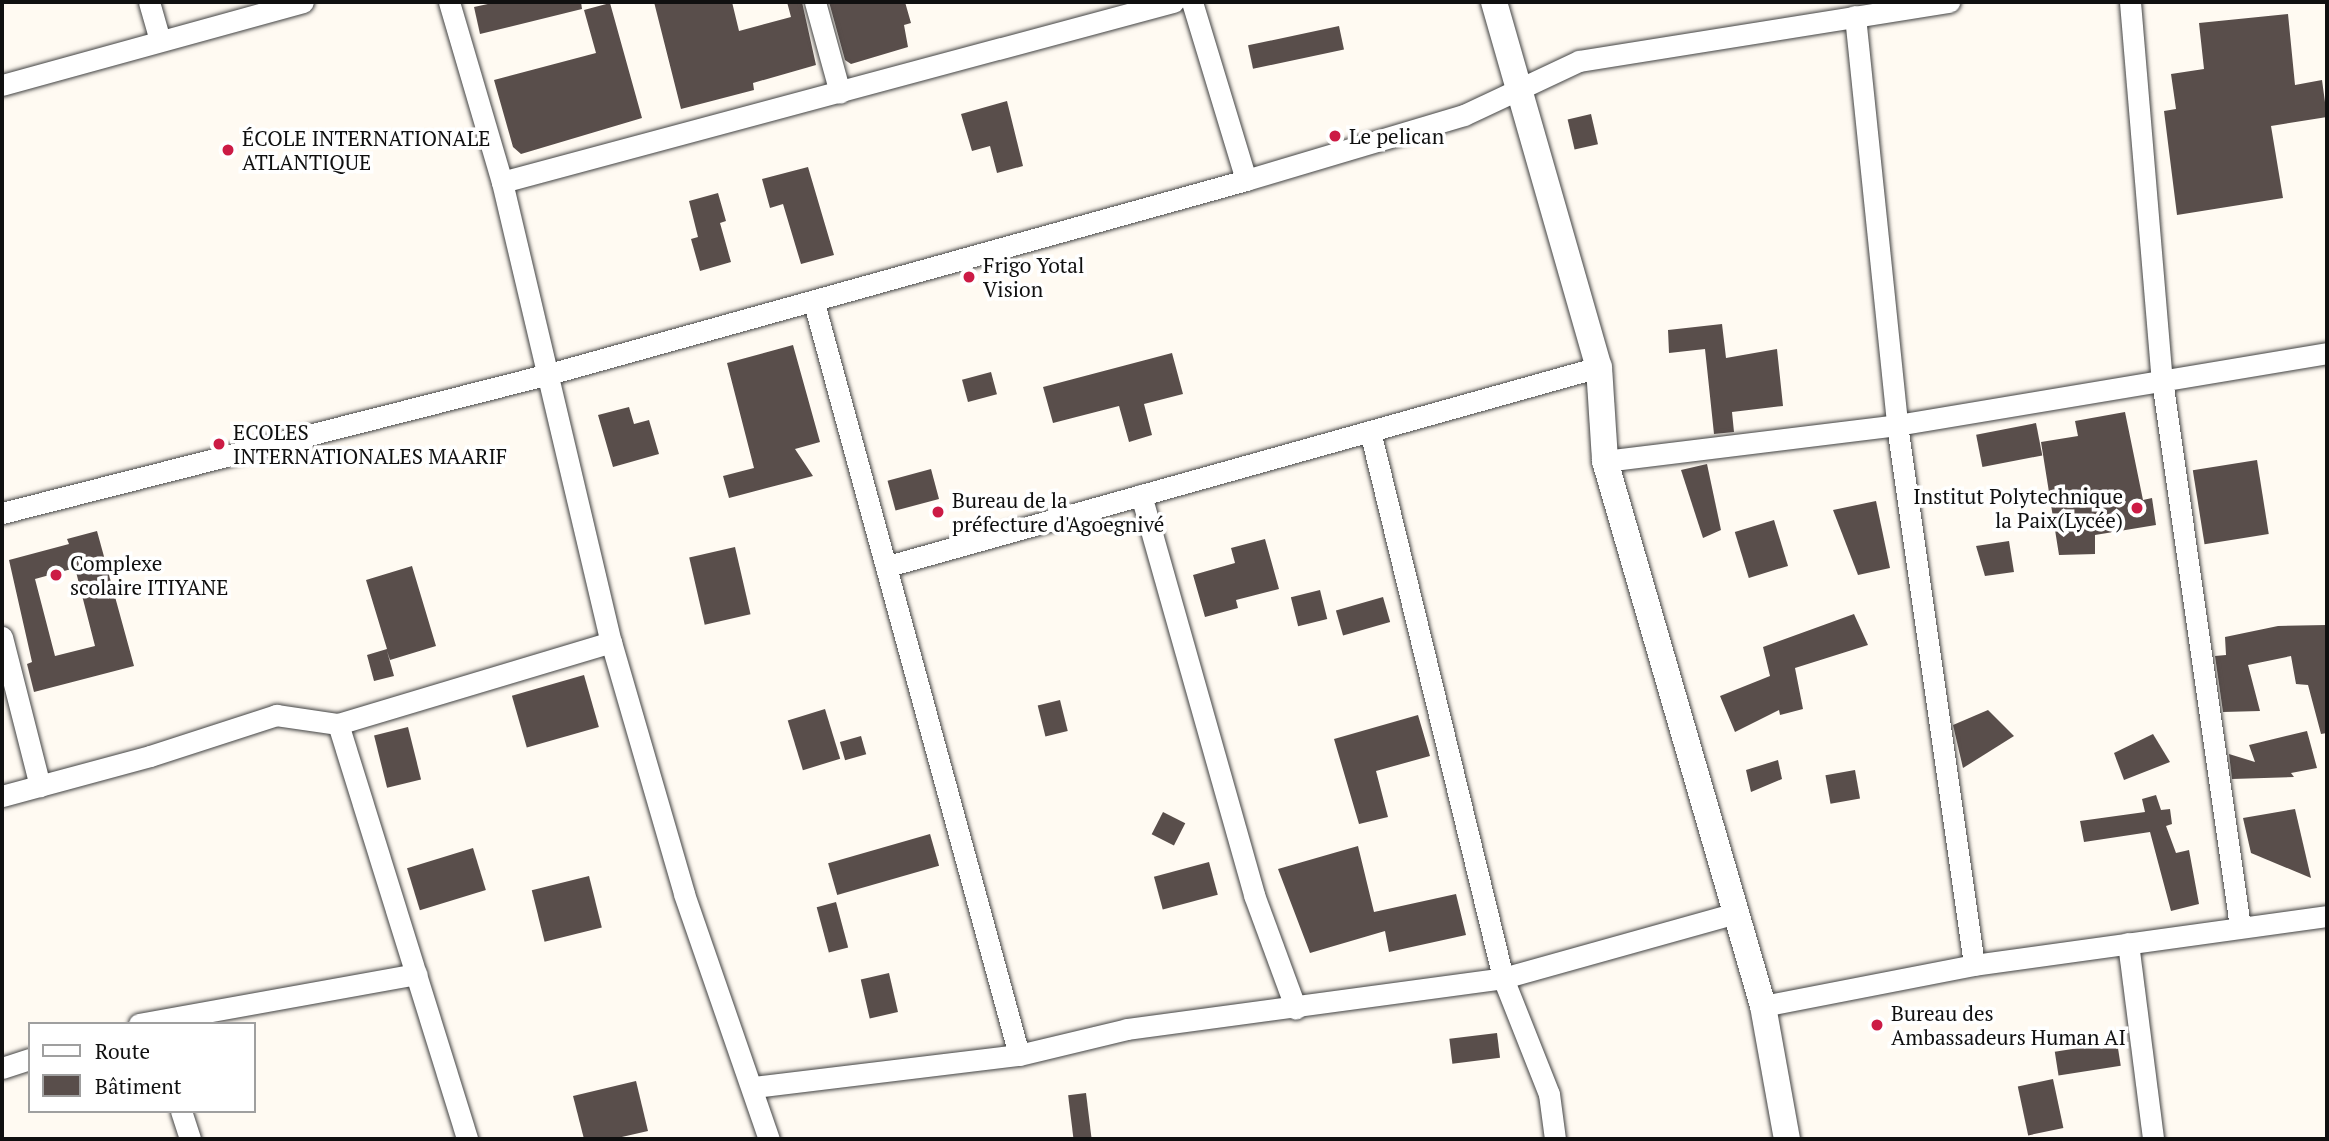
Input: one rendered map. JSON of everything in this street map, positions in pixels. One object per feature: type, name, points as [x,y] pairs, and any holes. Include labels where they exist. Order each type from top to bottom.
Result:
[{"type":"street","points":[[149,2],[159,38]]},
{"type":"street","points":[[2,85],[159,38],[303,2]]},
{"type":"street","points":[[449,2],[502,182],[611,642],[684,894],[754,1087],[769,1139]]},
{"type":"street","points":[[815,2],[840,93]]},
{"type":"street","points":[[502,182],[1173,2]]},
{"type":"street","points":[[1192,2],[1245,180]]},
{"type":"street","points":[[1494,2],[1599,367],[1605,461],[1763,1006],[1787,1139]]},
{"type":"street","points":[[2,513],[549,374],[814,303],[1245,180],[1464,114],[1579,61],[1946,2]]},
{"type":"street","points":[[2130,2],[2162,380],[2240,927]]},
{"type":"street","points":[[1854,16],[1897,425],[1974,965]]},
{"type":"street","points":[[814,303],[888,566],[1019,1055]]},
{"type":"street","points":[[1605,461],[1897,425],[2327,354]]},
{"type":"street","points":[[888,566],[1599,367]]},
{"type":"street","points":[[1370,431],[1503,978],[1549,1094],[1555,1139]]},
{"type":"street","points":[[1141,495],[1254,895],[1296,1009]]},
{"type":"street","points":[[2,637],[40,786]]},
{"type":"street","points":[[2,796],[276,715],[338,724],[611,642]]},
{"type":"street","points":[[338,724],[467,1139]]},
{"type":"street","points":[[754,1087],[1019,1055],[1127,1029],[1296,1009],[1503,978],[1736,913]]},
{"type":"street","points":[[1763,1006],[1974,965],[2327,916]]},
{"type":"street","points":[[2128,943],[2153,1139]]},
{"type":"street","points":[[153,1022],[417,974]]},
{"type":"street","points":[[2,1068],[28,1060]]},
{"type":"street","points":[[182,1113],[190,1139]]},
{"type":"building","points":[[497,2],[581,2],[582,9],[480,34],[474,7]]},
{"type":"building","points":[[654,2],[732,2],[739,31],[791,17],[787,2],[802,2],[816,65],[753,83],[754,90],[681,109]]},
{"type":"building","points":[[829,2],[905,2],[911,23],[904,25],[908,47],[851,64],[845,60]]},
{"type":"building","points":[[610,3],[642,118],[521,154],[513,147],[494,80],[596,53],[584,10]]},
{"type":"building","points":[[2288,14],[2295,85],[2322,80],[2327,117],[2271,126],[2283,198],[2177,215],[2164,111],[2176,109],[2171,74],[2204,69],[2199,23]]},
{"type":"building","points":[[1339,26],[1344,49],[1253,69],[1248,45]]},
{"type":"building","points":[[1007,101],[1023,166],[997,173],[990,146],[972,151],[961,114]]},
{"type":"building","points":[[1591,114],[1598,144],[1575,150],[1568,119]]},
{"type":"building","points":[[808,167],[834,255],[801,264],[783,204],[770,208],[762,179]]},
{"type":"building","points":[[718,193],[726,221],[720,223],[731,262],[700,271],[691,239],[698,237],[689,201]]},
{"type":"building","points":[[1722,324],[1726,358],[1777,349],[1783,406],[1732,412],[1734,432],[1714,434],[1705,349],[1669,353],[1668,330]]},
{"type":"building","points":[[793,345],[820,442],[795,449],[813,476],[729,498],[723,476],[754,468],[727,363]]},
{"type":"building","points":[[1172,353],[1183,394],[1144,404],[1152,435],[1129,442],[1119,406],[1053,423],[1043,387]]},
{"type":"building","points":[[991,372],[997,394],[968,402],[962,380]]},
{"type":"building","points":[[629,407],[634,424],[649,420],[659,454],[613,467],[598,415]]},
{"type":"building","points":[[2125,412],[2143,500],[2152,498],[2156,525],[2095,535],[2095,554],[2059,555],[2041,442],[2078,436],[2075,421]]},
{"type":"building","points":[[2036,423],[2042,455],[1982,467],[1976,435]]},
{"type":"building","points":[[2257,460],[2269,534],[2205,544],[2193,470]]},
{"type":"building","points":[[1707,464],[1721,530],[1703,538],[1681,470]]},
{"type":"building","points":[[931,469],[939,499],[896,511],[888,481]]},
{"type":"building","points":[[1876,501],[1890,568],[1858,575],[1833,510]]},
{"type":"building","points":[[1774,520],[1788,566],[1749,578],[1735,532]]},
{"type":"building","points":[[97,531],[134,666],[34,692],[27,664],[32,662],[9,560],[69,544],[67,539]],"holes":[[[75,568],[95,646],[55,656],[35,579]]]},
{"type":"building","points":[[1265,539],[1279,589],[1236,600],[1238,608],[1205,617],[1193,575],[1235,563],[1231,548]]},
{"type":"building","points":[[2009,541],[2014,572],[1985,576],[1976,546]]},
{"type":"building","points":[[735,547],[751,614],[705,625],[689,558]]},
{"type":"building","points":[[412,566],[436,646],[390,660],[387,651],[394,676],[374,681],[367,655],[387,649],[366,580]]},
{"type":"building","points":[[1320,590],[1327,619],[1298,626],[1291,597]]},
{"type":"building","points":[[1383,597],[1390,622],[1343,635],[1336,611]]},
{"type":"building","points":[[1854,614],[1868,645],[1795,668],[1803,709],[1780,715],[1779,710],[1735,732],[1720,696],[1770,676],[1763,647]]},
{"type":"building","points":[[2327,625],[2327,733],[2321,734],[2308,685],[2296,684],[2291,656],[2248,665],[2260,711],[2223,712],[2215,656],[2226,655],[2225,637],[2278,626]]},
{"type":"building","points":[[584,675],[599,727],[527,748],[512,696]]},
{"type":"building","points":[[1060,700],[1068,731],[1045,737],[1038,706]]},
{"type":"building","points":[[825,709],[840,759],[803,770],[788,720]]},
{"type":"building","points":[[1988,710],[2014,736],[1963,768],[1953,725]]},
{"type":"building","points":[[1418,715],[1430,756],[1376,771],[1388,817],[1359,824],[1334,739]]},
{"type":"building","points":[[408,727],[421,779],[387,788],[374,735]]},
{"type":"building","points":[[2307,731],[2317,768],[2291,773],[2294,777],[2232,779],[2229,754],[2255,762],[2249,745]]},
{"type":"building","points":[[2153,734],[2170,762],[2124,780],[2114,753]]},
{"type":"building","points":[[861,736],[866,754],[845,760],[840,742]]},
{"type":"building","points":[[1778,760],[1782,779],[1751,792],[1746,770]]},
{"type":"building","points":[[1855,770],[1860,799],[1830,804],[1825,775]]},
{"type":"building","points":[[2156,795],[2161,810],[2170,809],[2172,824],[2166,826],[2176,853],[2189,850],[2199,904],[2171,911],[2150,832],[2084,842],[2080,821],[2145,812],[2142,799]]},
{"type":"building","points":[[2295,809],[2311,878],[2251,853],[2243,818]]},
{"type":"building","points":[[1163,812],[1185,823],[1174,846],[1152,834]]},
{"type":"building","points":[[930,834],[939,866],[837,895],[828,863]]},
{"type":"building","points":[[1358,846],[1374,912],[1456,894],[1466,935],[1389,952],[1385,931],[1310,953],[1278,869]]},
{"type":"building","points":[[473,848],[486,890],[420,910],[407,868]]},
{"type":"building","points":[[1209,862],[1218,895],[1163,910],[1154,877]]},
{"type":"building","points":[[589,876],[602,927],[545,942],[532,890]]},
{"type":"building","points":[[836,902],[848,947],[829,953],[817,907]]},
{"type":"building","points":[[889,973],[898,1012],[870,1018],[861,980]]},
{"type":"building","points":[[1497,1033],[1500,1058],[1452,1064],[1449,1039]]},
{"type":"building","points":[[2117,1042],[2121,1066],[2059,1076],[2055,1052]]},
{"type":"building","points":[[2053,1079],[2063,1128],[2028,1135],[2018,1086]]},
{"type":"building","points":[[636,1081],[648,1131],[613,1139],[584,1139],[573,1096]]},
{"type":"building","points":[[1086,1093],[1092,1139],[1074,1139],[1068,1095]]},
{"type":"place","name":"Le pelican","points":[[1335,136]]},
{"type":"place","name":"ÉCOLE INTERNATIONALE ATLANTIQUE","points":[[228,150]]},
{"type":"place","name":"Frigo Yotal Vision","points":[[969,277]]},
{"type":"place","name":"ECOLES INTERNATIONALES MAARIF","points":[[219,444]]},
{"type":"place","name":"Institut Polytechnique la Paix(Lycée)","points":[[2137,508]]},
{"type":"place","name":"Bureau de la préfecture d'Agoegnivé","points":[[938,512]]},
{"type":"place","name":"Complexe scolaire ITIYANE","points":[[56,575]]},
{"type":"place","name":"Bureau des Ambassadeurs Human AI","points":[[1877,1025]]}]
